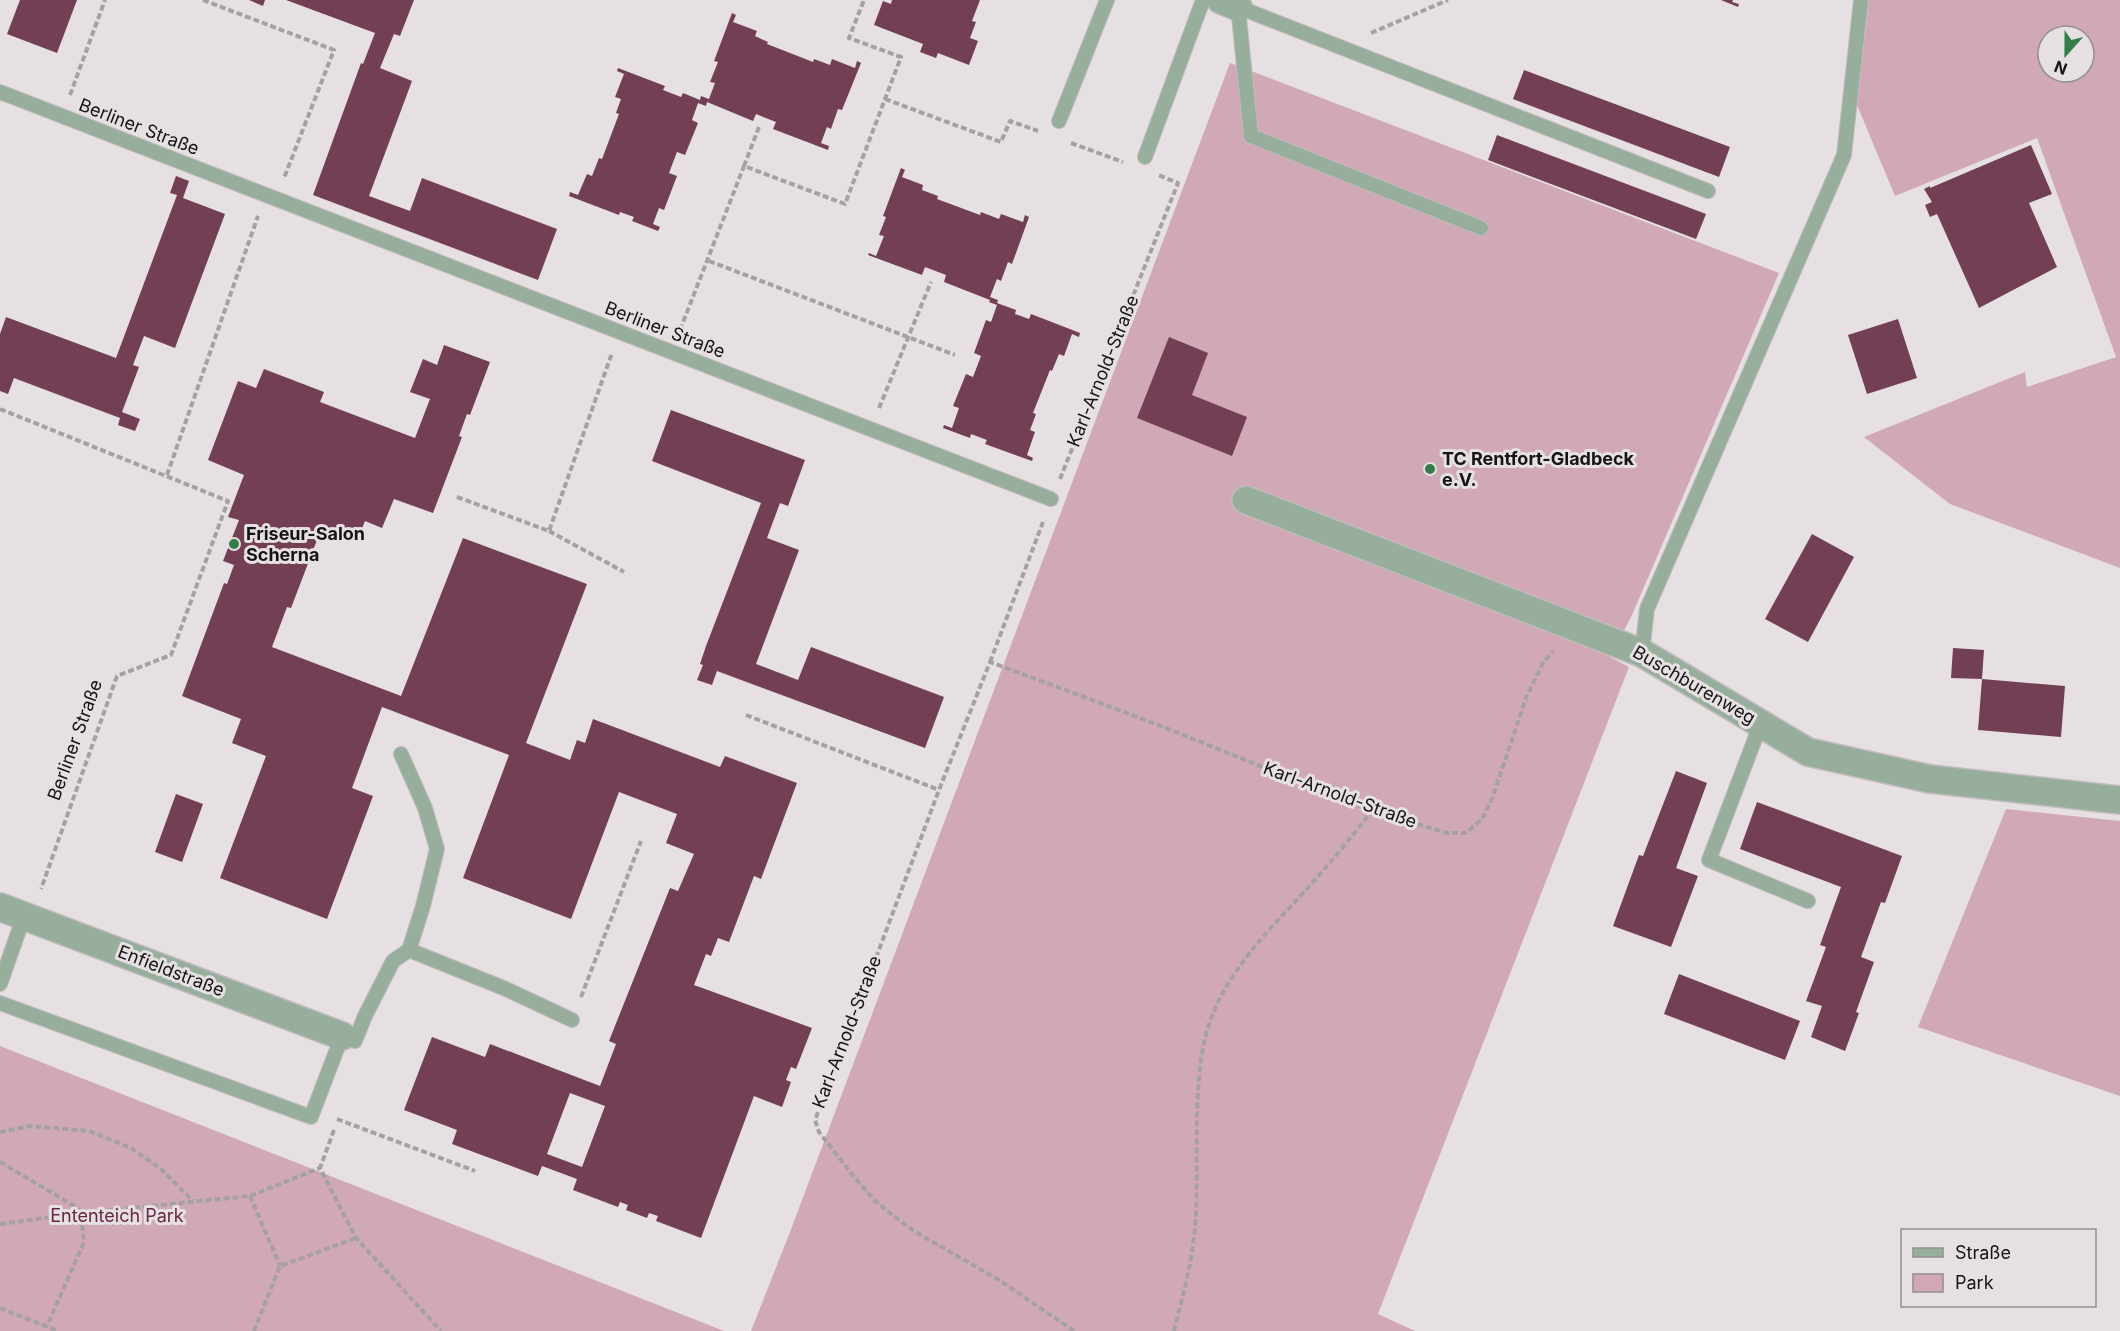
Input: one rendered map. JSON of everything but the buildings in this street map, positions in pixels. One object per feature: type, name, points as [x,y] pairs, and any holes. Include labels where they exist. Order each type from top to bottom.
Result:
[{"type":"street","name":"Buschburenweg","points":[[1246,500],[1642,653],[1808,752],[1930,779],[2120,800]]},
{"type":"street","name":"Enfieldstraße","points":[[18,914],[342,1036]]},
{"type":"lane","points":[[1059,121],[1107,0]]},
{"type":"lane","points":[[1145,157],[1203,0]]},
{"type":"lane","points":[[1642,653],[1647,609],[1844,155],[1861,0]]},
{"type":"lane","points":[[1229,4],[1708,191]]},
{"type":"lane","points":[[1229,4],[1251,136],[1481,228]]},
{"type":"lane","name":"Berliner Straße","points":[[0,92],[1051,499]]},
{"type":"lane","points":[[1761,723],[1709,860],[1808,901]]},
{"type":"lane","points":[[0,1003],[311,1117],[342,1036],[355,1041],[393,961],[409,950],[423,906],[437,849],[425,808],[401,754]]},
{"type":"lane","points":[[0,984],[18,914]]},
{"type":"lane","points":[[409,950],[506,989],[572,1020]]},
{"type":"path","points":[[62,116],[105,0]]},
{"type":"path","points":[[168,476],[271,197],[334,50],[203,0]]},
{"type":"path","points":[[744,166],[845,204],[901,57],[849,38],[864,0]]},
{"type":"path","points":[[1340,46],[1448,0]]},
{"type":"path","points":[[885,99],[1001,142],[1010,121],[1043,133]]},
{"type":"path","points":[[671,352],[759,127]]},
{"type":"path","points":[[1065,141],[1130,165]]},
{"type":"path","name":"Karl-Arnold-Straße","points":[[1074,1331],[999,1280],[914,1231],[874,1200],[819,1132],[815,1120],[1051,499],[1178,183],[1151,172]]},
{"type":"path","points":[[708,261],[956,355]]},
{"type":"path","points":[[870,429],[931,282]]},
{"type":"path","points":[[549,531],[619,332]]},
{"type":"path","name":"Berliner Straße","points":[[0,409],[228,501],[171,655],[117,676],[18,914]]},
{"type":"path","points":[[457,497],[549,531],[624,572]]},
{"type":"path","name":"Karl-Arnold-Straße","points":[[990,662],[1151,722],[1372,811],[1448,833],[1466,833],[1482,819],[1492,799],[1526,698],[1544,663],[1558,644],[1581,629]]},
{"type":"path","points":[[746,714],[939,790]]},
{"type":"path","points":[[1174,1331],[1184,1294],[1196,1217],[1200,1073],[1205,1040],[1213,1012],[1227,984],[1249,953],[1320,875],[1372,811]]},
{"type":"path","points":[[572,1020],[641,841]]},
{"type":"path","points":[[314,1109],[475,1171]]},
{"type":"path","points":[[337,1119],[320,1168],[356,1238],[441,1331]]},
{"type":"path","points":[[0,1132],[30,1126],[89,1131],[131,1148],[161,1169],[194,1202]]},
{"type":"path","points":[[0,1162],[81,1213],[84,1242],[47,1326]]},
{"type":"path","points":[[0,1224],[81,1213],[250,1196],[320,1168]]},
{"type":"path","points":[[250,1196],[280,1266],[254,1331]]},
{"type":"path","points":[[280,1266],[356,1238]]},
{"type":"path","points":[[0,1308],[58,1331]]},
{"type":"green space","points":[[1869,0],[2120,0],[2120,568],[1950,504],[1864,437],[2025,372],[2027,387],[2116,357],[2037,138],[1895,196],[1857,105]]},
{"type":"green space","points":[[1230,63],[1779,273],[1632,615],[1610,657],[1629,667],[1378,1314],[1415,1331],[751,1331],[790,1232]]},
{"type":"green space","points":[[2006,809],[2120,821],[2120,1096],[1918,1027]]},
{"type":"green space","name":"Ententeich Park","points":[[0,1046],[724,1331],[0,1331]]},
{"type":"place","name":"TC Rentfort-Gladbeck e.V.","points":[[1430,469]]},
{"type":"place","name":"Friseur-Salon Scherna","points":[[234,544]]}]
